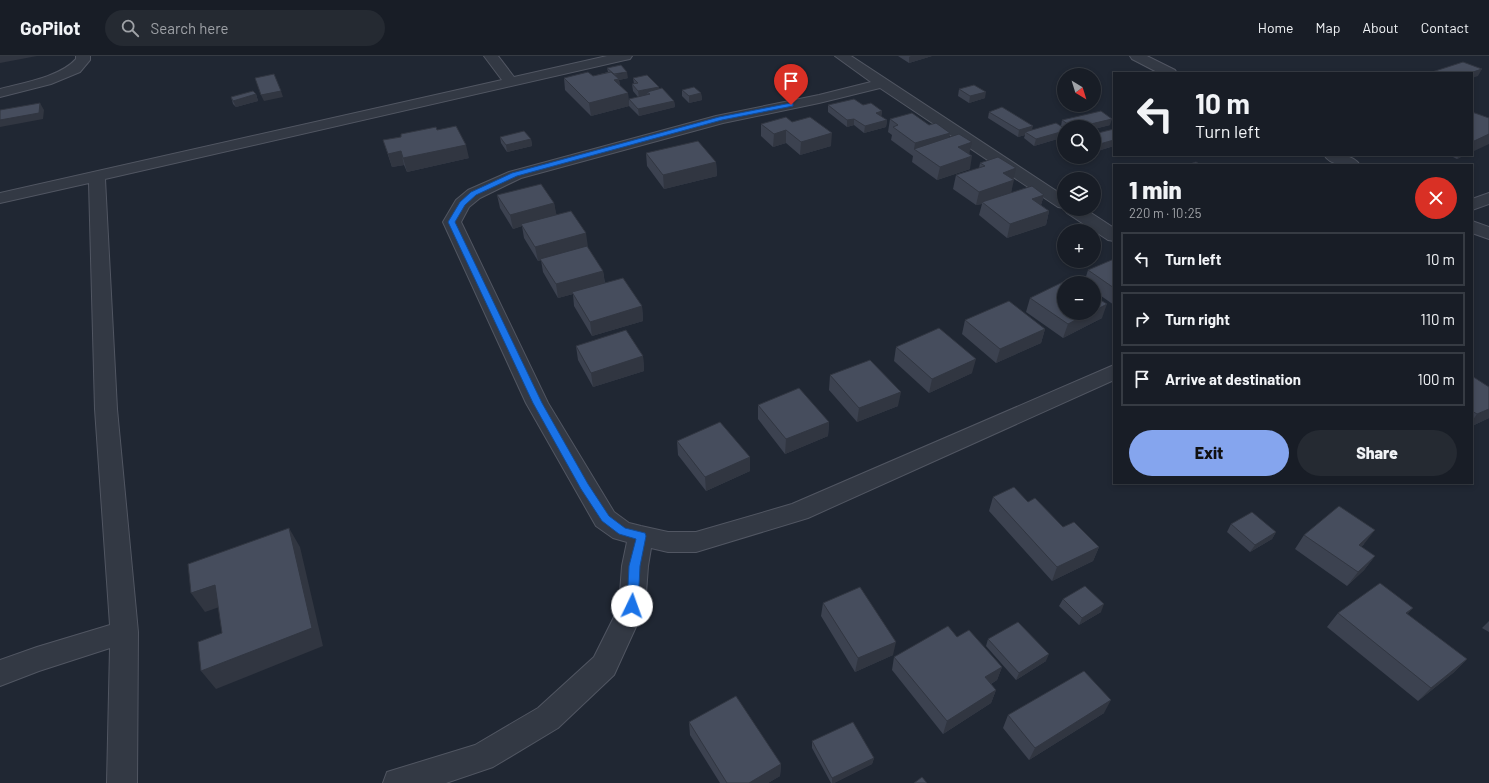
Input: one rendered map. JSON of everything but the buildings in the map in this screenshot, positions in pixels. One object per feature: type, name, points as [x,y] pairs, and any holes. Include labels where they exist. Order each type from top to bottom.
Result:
[{"type":"street","points":[[0,93],[46,81],[75,69],[83,60],[83,56]]},
{"type":"street","points":[[491,56],[511,82]]},
{"type":"street","points":[[0,198],[625,56]]},
{"type":"street","points":[[842,56],[1057,198]]},
{"type":"street","points":[[1137,56],[1168,72]]},
{"type":"street","points":[[882,83],[819,99],[721,119],[515,175],[474,194],[462,204],[452,222],[537,403],[605,519],[622,531],[641,536],[668,542],[696,542],[799,511],[1113,372]]},
{"type":"street","points":[[1334,156],[1350,164]]},
{"type":"street","points":[[97,176],[106,409],[124,632],[122,783]]},
{"type":"street","points":[[1473,205],[1489,198]]},
{"type":"street","points":[[1084,216],[1113,235]]},
{"type":"street","points":[[1473,226],[1489,234]]},
{"type":"street","points":[[398,783],[482,757],[548,718],[604,666],[632,606],[635,566],[641,536]]},
{"type":"street","points":[[0,673],[37,659],[124,632]]},
{"type":"route","points":[[632,606],[635,566],[641,536],[622,531],[605,519],[585,486],[537,403],[466,255],[452,222],[462,204],[474,194],[515,175],[721,119],[791,105]]}]
